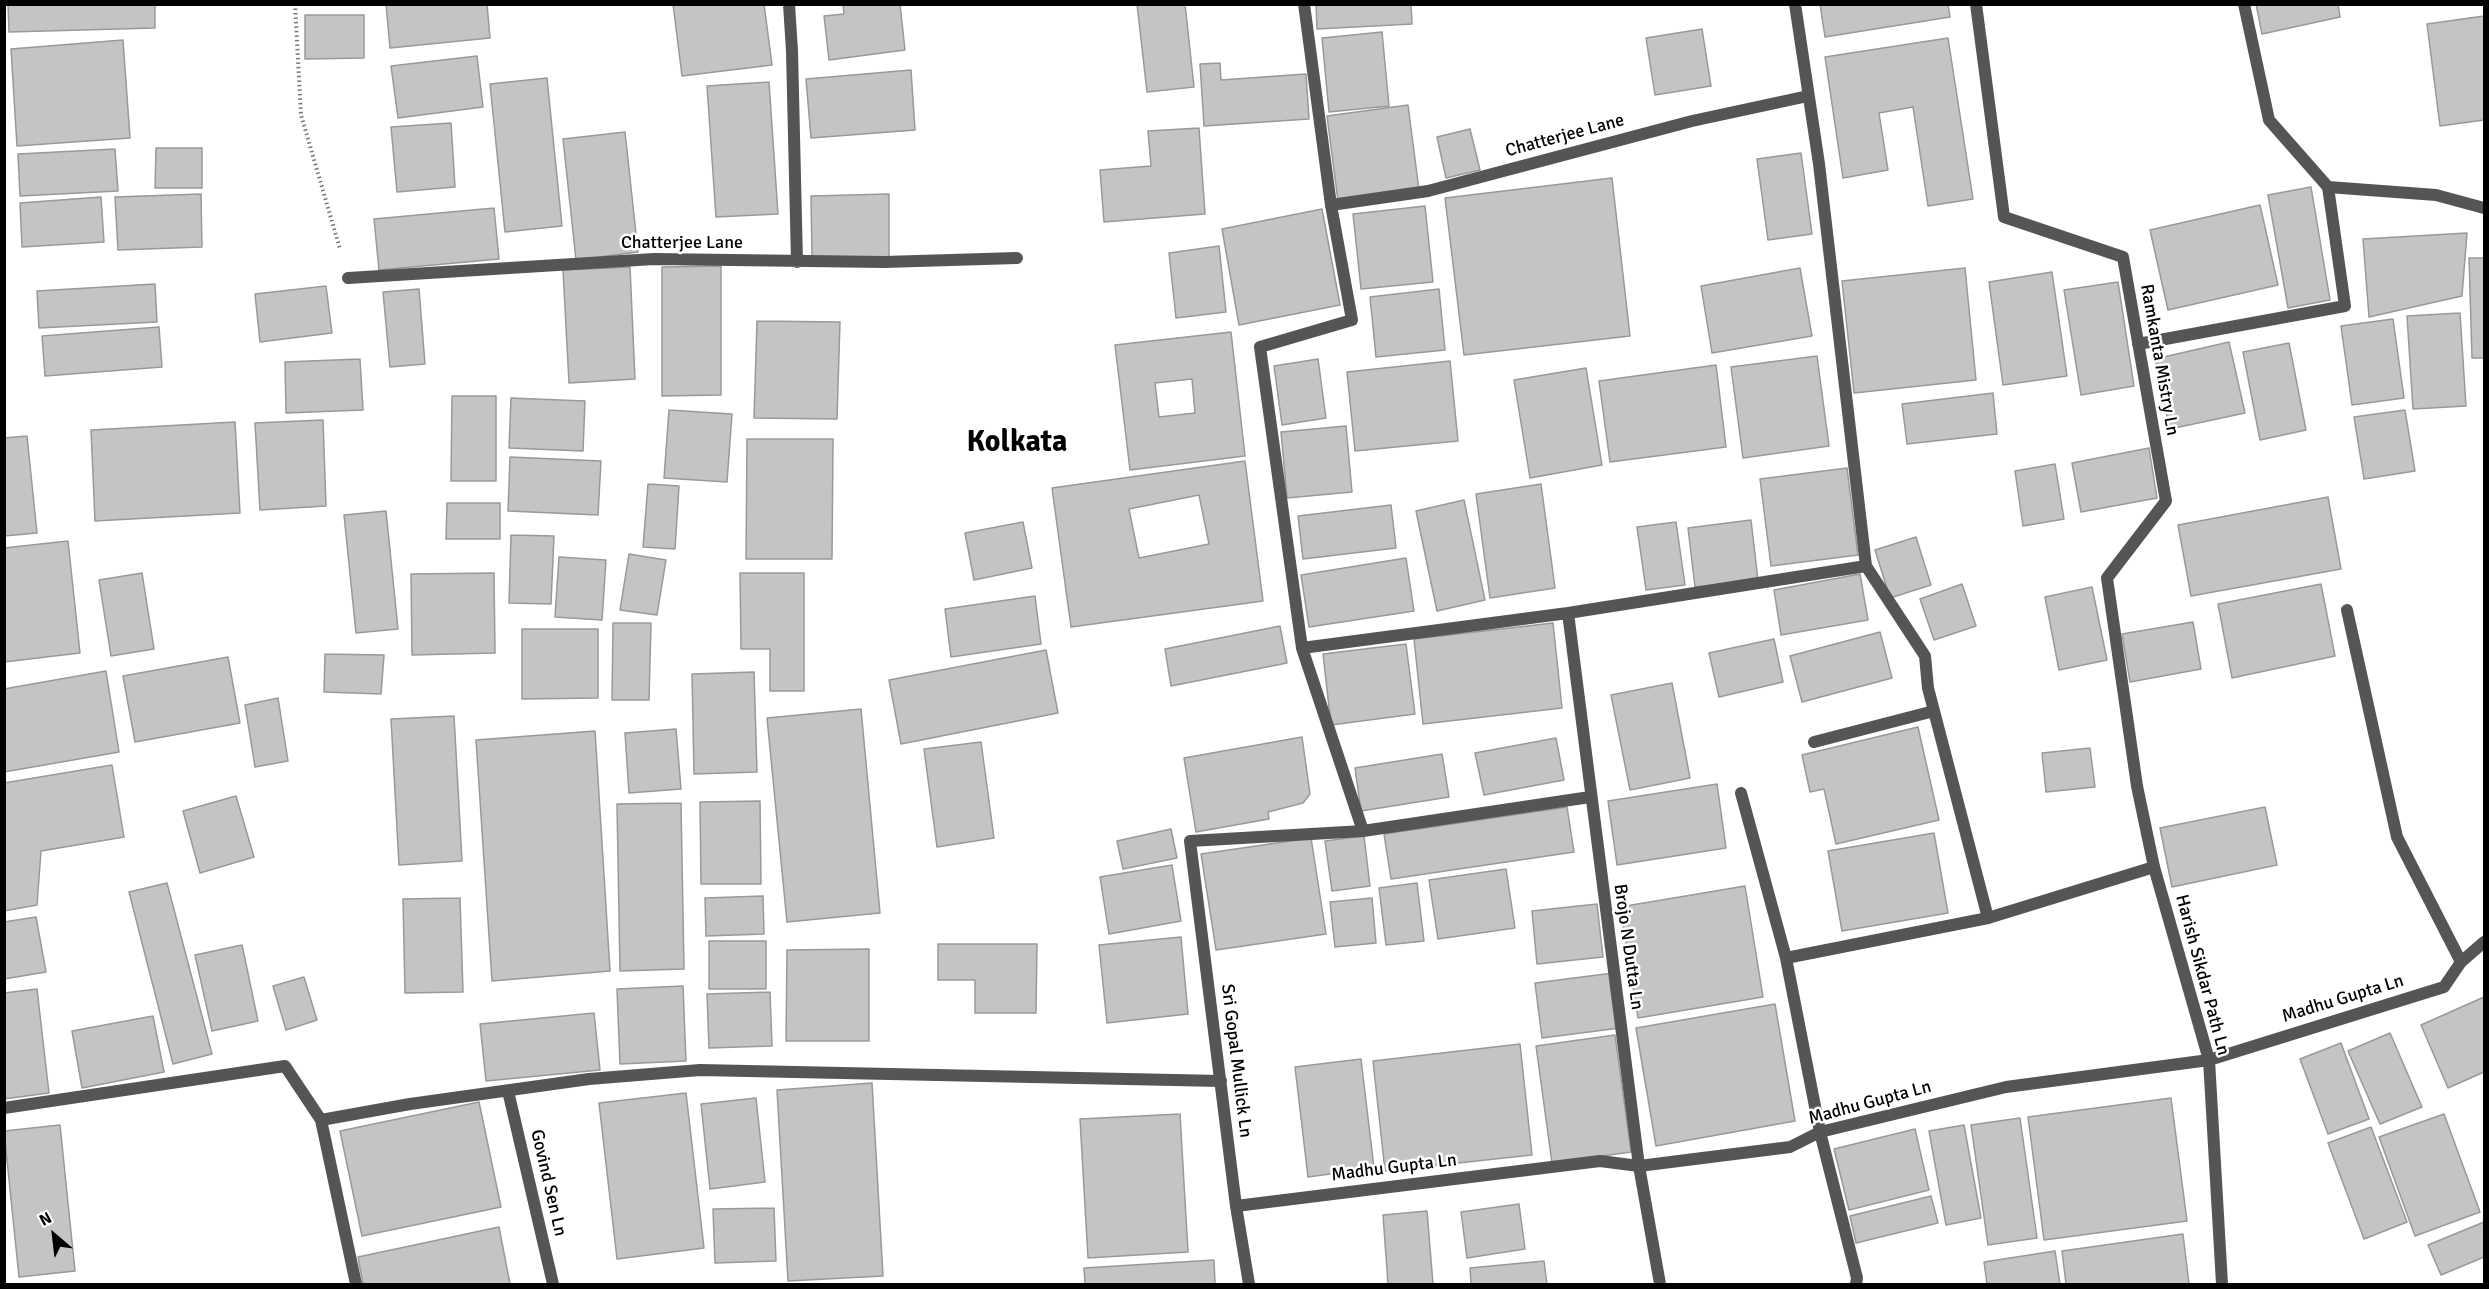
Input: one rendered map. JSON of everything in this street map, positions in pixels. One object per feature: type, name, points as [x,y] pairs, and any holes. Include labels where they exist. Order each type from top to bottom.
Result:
[{"type":"street","points":[[789,4],[797,262]]},
{"type":"street","points":[[1304,4],[1331,205],[1352,320],[1260,347],[1302,648],[1363,831],[1590,797]]},
{"type":"street","points":[[1795,4],[1819,164],[1866,566],[1924,656],[1928,688],[1988,918]]},
{"type":"street","name":"Ramkanta Mistry Ln","points":[[1976,4],[2004,217],[2123,257],[2166,501],[2107,578],[2137,786]]},
{"type":"street","points":[[2138,344],[2345,306],[2328,188],[2269,120],[2244,4]]},
{"type":"street","name":"Chatterjee Lane","points":[[1331,205],[1428,191],[1692,121],[1808,96]]},
{"type":"street","points":[[2328,188],[2436,195],[2484,208]]},
{"type":"street","name":"Chatterjee Lane","points":[[348,278],[654,259],[797,262],[1017,258]]},
{"type":"street","points":[[1302,648],[1569,613],[1866,566]]},
{"type":"street","points":[[2348,610],[2397,837],[2461,962]]},
{"type":"street","name":"Brojo N Dutta Ln","points":[[1569,613],[1590,797],[1639,1166],[1660,1284]]},
{"type":"street","points":[[1814,742],[1934,711]]},
{"type":"street","name":"Harish Sikdar Path Ln","points":[[2137,786],[2154,867],[2209,1060],[2222,1284]]},
{"type":"street","points":[[1741,793],[1786,958],[1820,1132],[1857,1278],[1856,1284]]},
{"type":"street","name":"Sri Gopal Mullick Ln","points":[[1250,1284],[1236,1206],[1190,841],[1363,831]]},
{"type":"street","points":[[1786,958],[1988,918],[2154,867]]},
{"type":"street","name":"Madhu Gupta Ln","points":[[1236,1206],[1600,1161],[1639,1166],[1790,1147],[1820,1132],[2006,1087],[2209,1060],[2444,987],[2461,962],[2484,942]]},
{"type":"street","points":[[4,1108],[285,1066],[321,1120],[356,1284]]},
{"type":"street","points":[[321,1120],[410,1104],[589,1079],[700,1070],[1221,1081]]},
{"type":"street","name":"Govind Sen Ln","points":[[508,1091],[553,1284]]},
{"type":"path","points":[[295,4],[301,115],[348,278]]},
{"type":"building","points":[[8,4],[155,4],[155,28],[9,32]]},
{"type":"building","points":[[386,4],[487,4],[490,38],[390,48]]},
{"type":"building","points":[[673,4],[764,4],[772,65],[682,76]]},
{"type":"building","points":[[843,4],[900,4],[905,50],[829,60],[824,16],[844,14]]},
{"type":"building","points":[[1137,4],[1185,4],[1194,87],[1147,92]]},
{"type":"building","points":[[1316,4],[1411,4],[1412,24],[1317,29]]},
{"type":"building","points":[[1820,4],[1948,4],[1950,17],[1825,37]]},
{"type":"building","points":[[2256,4],[2338,4],[2340,17],[2262,34]]},
{"type":"building","points":[[305,15],[364,15],[364,58],[305,59]]},
{"type":"building","points":[[2484,16],[2484,120],[2440,126],[2427,24]]},
{"type":"building","points":[[1702,29],[1711,86],[1655,95],[1646,38]]},
{"type":"building","points":[[1382,32],[1389,106],[1329,112],[1322,38]]},
{"type":"building","points":[[1948,38],[1973,199],[1928,206],[1913,107],[1879,113],[1888,170],[1843,178],[1825,57]]},
{"type":"building","points":[[123,40],[130,138],[17,146],[11,49]]},
{"type":"building","points":[[477,56],[483,107],[398,118],[391,66]]},
{"type":"building","points":[[1220,63],[1221,80],[1306,74],[1309,119],[1204,126],[1200,64]]},
{"type":"building","points":[[911,70],[915,130],[811,138],[806,79]]},
{"type":"building","points":[[547,78],[562,226],[505,232],[490,84]]},
{"type":"building","points":[[769,82],[778,214],[716,217],[707,86]]},
{"type":"building","points":[[1408,105],[1419,190],[1338,201],[1327,116]]},
{"type":"building","points":[[451,123],[455,187],[397,192],[391,127]]},
{"type":"building","points":[[1199,128],[1205,214],[1104,222],[1100,170],[1151,166],[1148,131]]},
{"type":"building","points":[[1470,129],[1480,170],[1446,178],[1437,137]]},
{"type":"building","points":[[625,132],[638,252],[576,260],[563,139]]},
{"type":"building","points":[[156,148],[202,148],[202,188],[155,188]]},
{"type":"building","points":[[115,149],[118,191],[20,196],[18,154]]},
{"type":"building","points":[[1801,153],[1812,234],[1768,240],[1757,159]]},
{"type":"building","points":[[1612,178],[1630,336],[1464,355],[1445,198]]},
{"type":"building","points":[[2311,187],[2330,300],[2288,308],[2268,195]]},
{"type":"building","points":[[201,194],[202,247],[118,250],[115,197]]},
{"type":"building","points":[[889,194],[889,257],[812,258],[811,196]]},
{"type":"building","points":[[101,197],[104,242],[22,247],[20,203]]},
{"type":"building","points":[[2260,205],[2278,285],[2168,310],[2150,230]]},
{"type":"building","points":[[1425,206],[1433,282],[1361,289],[1353,214]]},
{"type":"building","points":[[494,208],[499,259],[379,270],[374,219]]},
{"type":"building","points":[[1322,209],[1340,305],[1239,325],[1222,229]]},
{"type":"building","points":[[2467,233],[2462,296],[2369,317],[2363,239]]},
{"type":"building","points":[[1219,246],[1226,312],[1176,318],[1169,253]]},
{"type":"building","points":[[2469,258],[2484,258],[2484,358],[2472,358]]},
{"type":"building","points":[[721,266],[721,395],[662,396],[662,267]]},
{"type":"building","points":[[630,267],[635,379],[569,383],[563,270]]},
{"type":"building","points":[[1800,268],[1812,336],[1712,353],[1701,286]]},
{"type":"building","points":[[1965,268],[1976,380],[1854,393],[1842,281]]},
{"type":"building","points":[[2052,272],[2067,376],[2003,385],[1989,282]]},
{"type":"building","points":[[2118,282],[2134,386],[2081,395],[2064,290]]},
{"type":"building","points":[[155,284],[157,322],[39,328],[37,291]]},
{"type":"building","points":[[326,286],[332,333],[260,342],[255,294]]},
{"type":"building","points":[[419,289],[425,364],[390,367],[383,292]]},
{"type":"building","points":[[1439,289],[1445,350],[1376,357],[1370,297]]},
{"type":"building","points":[[2460,313],[2466,406],[2413,409],[2407,316]]},
{"type":"building","points":[[2393,319],[2404,398],[2352,405],[2341,326]]},
{"type":"building","points":[[757,321],[840,322],[837,419],[754,418]]},
{"type":"building","points":[[159,327],[162,367],[45,376],[42,336]]},
{"type":"building","points":[[1231,332],[1245,456],[1130,470],[1115,345]],"holes":[[[1192,379],[1195,413],[1159,417],[1155,383]]]},
{"type":"building","points":[[2229,342],[2245,413],[2170,429],[2155,359]]},
{"type":"building","points":[[2289,343],[2306,430],[2260,440],[2243,352]]},
{"type":"building","points":[[1817,356],[1829,446],[1743,458],[1731,367]]},
{"type":"building","points":[[360,359],[363,410],[286,413],[285,362]]},
{"type":"building","points":[[1318,359],[1326,418],[1282,425],[1274,366]]},
{"type":"building","points":[[1450,361],[1458,441],[1355,451],[1347,372]]},
{"type":"building","points":[[1716,365],[1726,447],[1610,462],[1599,381]]},
{"type":"building","points":[[1586,368],[1602,465],[1530,478],[1514,380]]},
{"type":"building","points":[[1993,393],[1997,434],[1907,444],[1902,404]]},
{"type":"building","points":[[452,396],[496,396],[496,481],[451,481]]},
{"type":"building","points":[[511,398],[585,401],[583,451],[509,448]]},
{"type":"building","points":[[669,410],[732,414],[727,482],[664,478]]},
{"type":"building","points":[[2405,410],[2415,471],[2364,479],[2354,417]]},
{"type":"building","points":[[323,420],[326,506],[260,510],[255,423]]},
{"type":"building","points":[[235,422],[240,513],[95,521],[91,430]]},
{"type":"building","points":[[1346,426],[1352,492],[1287,498],[1281,432]]},
{"type":"building","points":[[27,436],[37,533],[4,536],[4,438]]},
{"type":"building","points":[[747,439],[833,439],[832,559],[746,559]]},
{"type":"building","points":[[2149,448],[2157,498],[2081,512],[2072,463]]},
{"type":"building","points":[[510,457],[601,461],[598,515],[508,511]]},
{"type":"building","points":[[1245,461],[1263,601],[1071,627],[1052,488]],"holes":[[[1199,495],[1209,544],[1139,558],[1129,509]]]},
{"type":"building","points":[[2055,464],[2064,519],[2023,526],[2015,471]]},
{"type":"building","points":[[1847,468],[1858,555],[1771,566],[1760,479]]},
{"type":"building","points":[[648,484],[679,486],[675,549],[643,547]]},
{"type":"building","points":[[1541,484],[1555,588],[1490,598],[1476,494]]},
{"type":"building","points":[[2328,497],[2341,569],[2191,596],[2178,525]]},
{"type":"building","points":[[1464,500],[1485,600],[1437,611],[1416,511]]},
{"type":"building","points":[[447,503],[500,503],[500,539],[446,539]]},
{"type":"building","points":[[1391,505],[1396,548],[1303,559],[1298,516]]},
{"type":"building","points":[[386,511],[398,629],[356,633],[344,515]]},
{"type":"building","points":[[1751,520],[1758,580],[1695,587],[1688,528]]},
{"type":"building","points":[[1023,522],[1032,568],[974,580],[965,533]]},
{"type":"building","points":[[1676,522],[1685,585],[1646,590],[1637,527]]},
{"type":"building","points":[[511,535],[554,536],[551,604],[509,603]]},
{"type":"building","points":[[1916,537],[1931,585],[1890,598],[1875,550]]},
{"type":"building","points":[[68,541],[80,653],[4,662],[4,548]]},
{"type":"building","points":[[629,554],[666,560],[657,615],[620,610]]},
{"type":"building","points":[[559,557],[606,560],[602,620],[555,617]]},
{"type":"building","points":[[1406,558],[1414,611],[1309,627],[1301,575]]},
{"type":"building","points":[[142,573],[154,649],[111,656],[99,580]]},
{"type":"building","points":[[494,573],[495,653],[412,655],[411,574]]},
{"type":"building","points":[[740,573],[804,573],[804,691],[770,691],[770,649],[741,649]]},
{"type":"building","points":[[1860,574],[1868,620],[1781,635],[1774,590]]},
{"type":"building","points":[[1962,584],[1976,626],[1934,640],[1920,599]]},
{"type":"building","points":[[2321,584],[2335,656],[2232,678],[2218,604]]},
{"type":"building","points":[[2092,587],[2107,660],[2059,670],[2045,597]]},
{"type":"building","points":[[1035,596],[1041,644],[951,657],[945,609]]},
{"type":"building","points":[[2193,622],[2201,669],[2130,682],[2122,634]]},
{"type":"building","points":[[613,623],[651,623],[649,700],[612,700]]},
{"type":"building","points":[[1553,623],[1562,708],[1423,724],[1414,639]]},
{"type":"building","points":[[1280,626],[1287,663],[1171,686],[1165,649]]},
{"type":"building","points":[[522,629],[598,629],[598,698],[522,699]]},
{"type":"building","points":[[1880,632],[1892,678],[1802,702],[1790,656]]},
{"type":"building","points":[[1774,639],[1783,682],[1719,697],[1709,653]]},
{"type":"building","points":[[1406,644],[1415,714],[1331,725],[1323,654]]},
{"type":"building","points":[[1046,650],[1058,713],[901,744],[889,680]]},
{"type":"building","points":[[325,654],[384,655],[381,694],[324,692]]},
{"type":"building","points":[[228,657],[240,723],[135,742],[123,676]]},
{"type":"building","points":[[106,671],[119,752],[4,772],[4,689]]},
{"type":"building","points":[[754,672],[757,772],[694,774],[692,674]]},
{"type":"building","points":[[1672,683],[1690,778],[1630,790],[1611,695]]},
{"type":"building","points":[[278,698],[288,761],[255,767],[245,705]]},
{"type":"building","points":[[861,709],[880,913],[787,922],[767,718]]},
{"type":"building","points":[[454,716],[462,861],[399,865],[391,719]]},
{"type":"building","points":[[1918,727],[1939,820],[1836,844],[1824,789],[1810,792],[1802,755]]},
{"type":"building","points":[[676,729],[681,789],[629,793],[625,733]]},
{"type":"building","points":[[595,731],[610,971],[492,981],[476,740]]},
{"type":"building","points":[[1302,737],[1310,794],[1303,803],[1268,812],[1269,819],[1196,832],[1184,758]]},
{"type":"building","points":[[1556,738],[1564,780],[1484,795],[1475,753]]},
{"type":"building","points":[[981,742],[994,838],[937,847],[924,749]]},
{"type":"building","points":[[2090,748],[2095,787],[2046,792],[2042,753]]},
{"type":"building","points":[[1442,754],[1449,797],[1361,811],[1355,768]]},
{"type":"building","points":[[112,765],[124,837],[41,851],[37,905],[4,911],[4,783]]},
{"type":"building","points":[[1717,784],[1726,848],[1617,865],[1608,801]]},
{"type":"building","points":[[236,796],[254,857],[200,873],[183,811]]},
{"type":"building","points":[[760,801],[761,884],[701,884],[700,802]]},
{"type":"building","points":[[681,803],[684,969],[620,971],[617,804]]},
{"type":"building","points":[[1567,807],[1574,852],[1391,879],[1384,834]]},
{"type":"building","points":[[2265,807],[2277,865],[2172,887],[2160,828]]},
{"type":"building","points":[[1171,829],[1177,858],[1123,869],[1117,841]]},
{"type":"building","points":[[1934,833],[1948,913],[1842,931],[1828,851]]},
{"type":"building","points":[[1364,836],[1370,886],[1332,891],[1325,841]]},
{"type":"building","points":[[1311,838],[1326,934],[1216,950],[1201,854]]},
{"type":"building","points":[[1172,865],[1181,921],[1109,934],[1100,877]]},
{"type":"building","points":[[1506,869],[1515,928],[1438,939],[1429,880]]},
{"type":"building","points":[[167,883],[212,1054],[173,1064],[129,892]]},
{"type":"building","points":[[1417,883],[1424,941],[1386,945],[1379,888]]},
{"type":"building","points":[[1745,886],[1763,997],[1638,1018],[1620,907]]},
{"type":"building","points":[[763,896],[764,934],[706,936],[705,898]]},
{"type":"building","points":[[460,898],[463,992],[405,993],[403,899]]},
{"type":"building","points":[[1372,898],[1376,943],[1335,947],[1330,902]]},
{"type":"building","points":[[1597,904],[1603,957],[1537,964],[1532,911]]},
{"type":"building","points":[[36,917],[46,972],[4,979],[4,922]]},
{"type":"building","points":[[1181,937],[1188,1014],[1107,1023],[1099,945]]},
{"type":"building","points":[[709,941],[766,941],[766,989],[709,989]]},
{"type":"building","points":[[938,944],[1037,944],[1036,1013],[975,1013],[975,980],[938,980]]},
{"type":"building","points":[[242,945],[258,1021],[212,1031],[195,955]]},
{"type":"building","points":[[869,949],[869,1041],[786,1041],[787,950]]},
{"type":"building","points":[[1613,973],[1620,1028],[1542,1038],[1535,983]]},
{"type":"building","points":[[304,977],[317,1020],[286,1030],[273,986]]},
{"type":"building","points":[[683,986],[686,1061],[620,1064],[617,989]]},
{"type":"building","points":[[37,989],[49,1093],[4,1099],[4,993]]},
{"type":"building","points":[[770,992],[772,1046],[709,1048],[707,994]]},
{"type":"building","points":[[2484,997],[2484,1072],[2448,1088],[2421,1025]]},
{"type":"building","points":[[1775,1004],[1795,1121],[1656,1146],[1636,1028]]},
{"type":"building","points":[[594,1013],[600,1070],[486,1081],[480,1024]]},
{"type":"building","points":[[153,1016],[164,1072],[82,1088],[72,1031]]},
{"type":"building","points":[[2390,1033],[2422,1107],[2380,1124],[2348,1051]]},
{"type":"building","points":[[1615,1035],[1631,1152],[1552,1163],[1536,1046]]},
{"type":"building","points":[[2341,1043],[2369,1119],[2328,1134],[2300,1059]]},
{"type":"building","points":[[1520,1044],[1532,1155],[1385,1171],[1373,1061]]},
{"type":"building","points":[[1361,1059],[1374,1168],[1308,1177],[1295,1067]]},
{"type":"building","points":[[872,1083],[883,1276],[788,1281],[777,1090]]},
{"type":"building","points":[[686,1093],[704,1248],[617,1259],[599,1103]]},
{"type":"building","points":[[756,1098],[765,1182],[710,1189],[701,1104]]},
{"type":"building","points":[[2171,1098],[2187,1221],[2044,1240],[2028,1117]]},
{"type":"building","points":[[479,1102],[501,1207],[362,1236],[340,1131]]},
{"type":"building","points":[[1180,1114],[1188,1252],[1088,1258],[1080,1119]]},
{"type":"building","points":[[2444,1114],[2480,1212],[2415,1236],[2379,1137]]},
{"type":"building","points":[[2020,1118],[2037,1238],[1988,1245],[1971,1125]]},
{"type":"building","points":[[60,1125],[75,1271],[19,1277],[4,1131]]},
{"type":"building","points":[[1964,1125],[1981,1218],[1946,1225],[1929,1131]]},
{"type":"building","points":[[2371,1127],[2407,1222],[2364,1239],[2328,1143]]},
{"type":"building","points":[[1915,1129],[1929,1190],[1849,1210],[1834,1149]]},
{"type":"building","points":[[1931,1196],[1938,1223],[1856,1243],[1850,1216]]},
{"type":"building","points":[[1519,1204],[1525,1249],[1467,1258],[1461,1212]]},
{"type":"building","points":[[774,1208],[776,1261],[715,1263],[713,1209]]},
{"type":"building","points":[[1427,1211],[1433,1284],[1388,1284],[1383,1215]]},
{"type":"building","points":[[2484,1222],[2484,1257],[2441,1275],[2428,1245]]},
{"type":"building","points":[[499,1227],[510,1284],[363,1284],[358,1257]]},
{"type":"building","points":[[2183,1234],[2189,1284],[2066,1284],[2062,1251]]},
{"type":"building","points":[[2055,1251],[2060,1284],[1987,1284],[1984,1262]]},
{"type":"building","points":[[1214,1260],[1215,1284],[1085,1284],[1084,1268]]},
{"type":"building","points":[[1544,1261],[1547,1284],[1471,1284],[1470,1268]]},
{"type":"district","name":"Kolkata","points":[[1017,443]]}]
